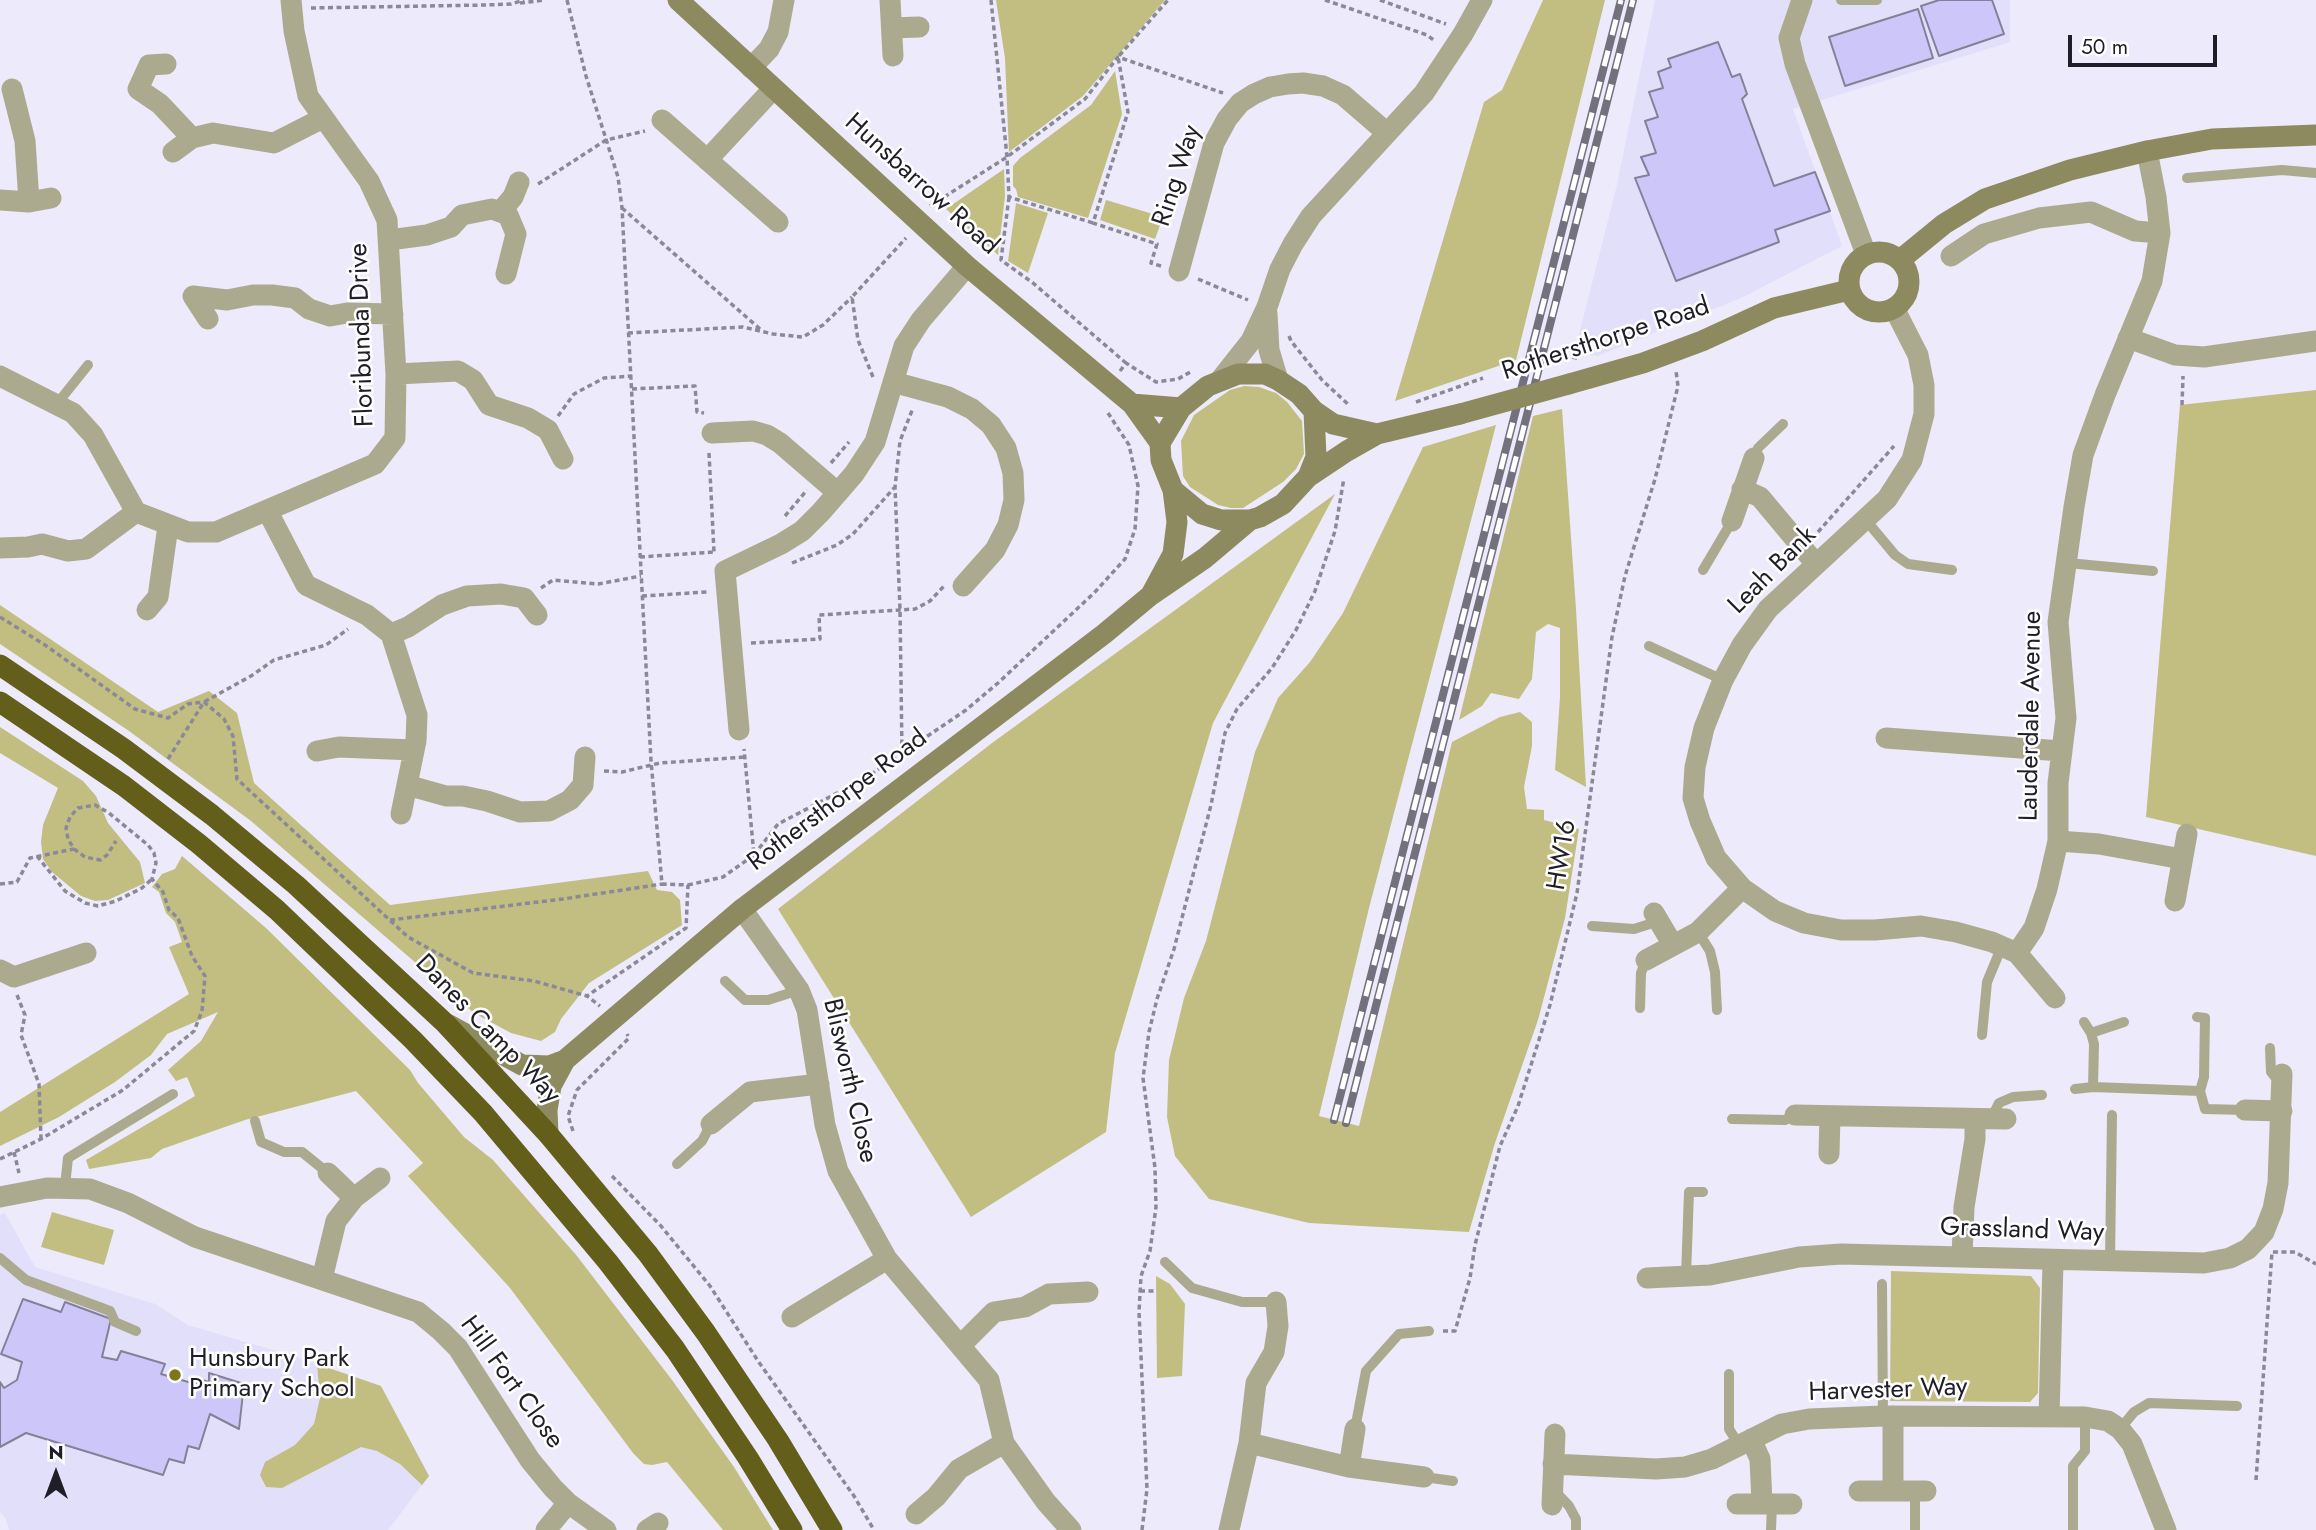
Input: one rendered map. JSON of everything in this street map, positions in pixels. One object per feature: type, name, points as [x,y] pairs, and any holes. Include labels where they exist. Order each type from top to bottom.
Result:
[{"type":"highway","name":"Danes Camp Way","points":[[0,665],[124,749],[212,815],[335,919],[445,1023],[548,1134],[648,1254],[706,1333],[778,1440],[832,1530]]},
{"type":"highway","points":[[0,702],[124,786],[278,910],[349,976],[465,1094],[585,1233],[675,1349],[748,1458],[792,1530]]},
{"type":"street","name":"Hunsbarrow Road","points":[[678,0],[967,266],[1132,404],[1160,443]]},
{"type":"street","points":[[751,68],[769,49],[778,32],[784,0]]},
{"type":"street","points":[[890,0],[893,56]]},
{"type":"street","points":[[1221,379],[1251,341],[1257,304],[1311,216],[1424,93],[1482,0]]},
{"type":"street","points":[[1802,0],[1789,38],[1795,64],[1866,254]]},
{"type":"street","name":"Floribunda Drive","points":[[136,512],[188,532],[216,533],[375,464],[396,438],[396,374],[387,220],[369,181],[308,96],[291,4]]},
{"type":"street","points":[[891,28],[919,27]]},
{"type":"street","points":[[166,64],[149,65],[138,89],[160,104],[192,138]]},
{"type":"street","name":"Ring Way","points":[[1179,271],[1214,144],[1227,119],[1244,100],[1270,87],[1303,83],[1323,86],[1343,94],[1387,133]]},
{"type":"street","points":[[12,89],[25,141],[29,202]]},
{"type":"street","points":[[707,160],[773,89]]},
{"type":"street","points":[[173,152],[192,138],[213,132],[274,143],[323,118]]},
{"type":"street","points":[[666,124],[778,222]]},
{"type":"street","points":[[1900,260],[1944,225],[1985,199],[2070,170],[2147,151],[2212,139],[2316,135]]},
{"type":"street","name":"Lauderdale Avenue","points":[[2010,949],[2034,928],[2047,889],[2058,841],[2061,751],[2066,718],[2058,622],[2083,456],[2152,281],[2160,233],[2147,151]]},
{"type":"street","points":[[500,212],[513,197],[519,182]]},
{"type":"street","points":[[0,200],[29,202],[51,198]]},
{"type":"street","points":[[388,240],[427,235],[451,227],[462,215],[492,209],[508,215],[516,234],[506,274]]},
{"type":"street","points":[[1951,256],[1984,234],[2039,218],[2091,212],[2135,231],[2160,233]]},
{"type":"street","points":[[1878,251],[1890,253],[1900,260],[1909,276],[1907,295],[1895,308],[1872,312],[1862,308],[1854,300],[1848,279],[1857,260],[1866,254],[1878,251]]},
{"type":"street","points":[[739,730],[725,571],[781,544],[802,530],[854,474],[876,442],[884,385],[904,346],[921,320],[967,266]]},
{"type":"street","name":"Rothersthorpe Road","points":[[1173,490],[1202,514],[1221,520],[1250,520],[1283,504],[1308,477],[1347,450],[1377,434],[1460,415],[1569,384],[1673,352],[1774,308],[1849,290]]},
{"type":"street","points":[[208,319],[193,296],[227,300],[272,295],[295,298],[309,309],[330,316],[347,313],[393,314]]},
{"type":"street","points":[[1257,304],[1278,380]]},
{"type":"street","name":"Leah Bank","points":[[1895,308],[1918,355],[1924,385],[1924,414],[1912,460],[1887,499],[1865,519],[1810,556],[1742,645],[1723,680],[1704,728],[1695,767],[1693,798],[1716,858],[1742,888],[1775,911],[1804,923],[1841,930],[1921,926],[1956,932],[2010,949]]},
{"type":"street","points":[[2128,338],[2184,357],[2204,357],[2316,341]]},
{"type":"street","points":[[396,374],[458,370],[472,380],[489,405],[528,418],[548,430],[563,459]]},
{"type":"street","points":[[1160,443],[1181,408],[1208,386],[1238,373],[1265,374],[1299,394],[1314,411],[1333,424],[1377,434]]},
{"type":"street","points":[[0,376],[73,413],[93,435],[136,512],[86,549],[68,551],[42,544],[0,548]]},
{"type":"street","points":[[884,385],[919,389],[948,397],[972,409],[991,425],[1006,448],[1013,473],[1014,500],[1008,525],[995,550],[963,586]]},
{"type":"street","points":[[1132,404],[1181,408]]},
{"type":"street","points":[[1308,477],[1315,457],[1314,411]]},
{"type":"street","points":[[712,433],[754,431],[767,435],[838,493]]},
{"type":"street","name":"Rothersthorpe Road","points":[[1151,595],[1173,554],[1177,522],[1173,490],[1161,460],[1160,443]]},
{"type":"street","points":[[1732,521],[1754,458]]},
{"type":"street","points":[[1742,489],[1760,497],[1810,556]]},
{"type":"street","points":[[267,510],[306,585],[367,615],[391,634],[416,715],[414,750],[401,814]]},
{"type":"street","name":"Rothersthorpe Road","points":[[548,1134],[547,1110],[551,1086],[565,1060],[742,909],[1104,634],[1151,595],[1205,558],[1250,520]]},
{"type":"street","points":[[147,611],[158,597],[168,526]]},
{"type":"street","points":[[391,634],[408,627],[442,605],[467,596],[501,594],[530,606]]},
{"type":"street","points":[[1885,738],[2061,751]]},
{"type":"street","points":[[317,751],[339,747],[414,750]]},
{"type":"street","points":[[407,785],[446,796],[487,801],[520,812],[549,811],[570,800],[583,785],[585,763]]},
{"type":"street","points":[[2175,901],[2187,834]]},
{"type":"street","points":[[2058,841],[2099,844],[2182,859]]},
{"type":"street","points":[[1646,960],[1698,932],[1742,888]]},
{"type":"street","name":"Blisworth Close","points":[[742,909],[799,990],[811,1028],[825,1125],[838,1171],[887,1259],[989,1380],[1004,1443],[1046,1502],[1071,1530]]},
{"type":"street","points":[[1657,917],[1673,945]]},
{"type":"street","points":[[2010,949],[2055,998]]},
{"type":"street","points":[[7,974],[86,953]]},
{"type":"street","points":[[445,1023],[522,1065],[549,1066],[565,1060]]},
{"type":"street","name":"Grassland Way","points":[[1647,1278],[1744,1269],[1799,1257],[1841,1254],[2204,1263],[2230,1258],[2248,1249],[2264,1231],[2273,1209],[2278,1183],[2282,1080]]},
{"type":"street","points":[[712,1124],[750,1092],[819,1084]]},
{"type":"street","points":[[2245,1110],[2281,1111]]},
{"type":"street","points":[[1795,1115],[1991,1119]]},
{"type":"street","points":[[1829,1154],[1830,1116]]},
{"type":"street","points":[[1962,1256],[1964,1208],[1975,1139],[1991,1119]]},
{"type":"street","points":[[328,1173],[354,1199]]},
{"type":"street","points":[[322,1279],[336,1221],[354,1199],[380,1178]]},
{"type":"street","name":"Hill Fort Close","points":[[0,1197],[65,1186],[90,1189],[128,1203],[195,1237],[418,1312],[458,1348],[530,1460],[568,1503],[606,1530]]},
{"type":"street","points":[[792,1317],[887,1259]]},
{"type":"street","points":[[2049,1417],[2053,1261]]},
{"type":"street","points":[[961,1345],[994,1311],[1026,1307],[1049,1294],[1088,1292]]},
{"type":"street","points":[[1229,1530],[1249,1443],[1256,1383],[1274,1352],[1278,1326],[1276,1302]]},
{"type":"street","points":[[1859,1491],[1912,1491],[1888,1416]]},
{"type":"street","name":"Harvester Way","points":[[1553,1464],[1656,1469],[1685,1467],[1712,1459],[1782,1424],[1809,1419],[1888,1416],[2085,1417],[2108,1421],[2120,1429]]},
{"type":"street","points":[[1349,1466],[1355,1429]]},
{"type":"street","points":[[2120,1429],[2132,1444],[2166,1530]]},
{"type":"street","points":[[1552,1496],[1555,1434]]},
{"type":"street","points":[[1737,1504],[1775,1503],[1760,1459],[1745,1442]]},
{"type":"street","points":[[916,1514],[936,1497],[959,1469],[1004,1443]]},
{"type":"street","points":[[1249,1443],[1349,1466],[1424,1477]]},
{"type":"street","points":[[546,1530],[568,1503]]},
{"type":"lane","points":[[1841,0],[1877,0]]},
{"type":"lane","points":[[2187,178],[2281,170],[2316,173]]},
{"type":"lane","points":[[56,405],[88,365]]},
{"type":"lane","points":[[1754,458],[1758,447],[1783,424]]},
{"type":"lane","points":[[1865,519],[1895,555],[1909,564],[1951,570]]},
{"type":"lane","points":[[1703,570],[1732,521]]},
{"type":"lane","points":[[2068,563],[2153,572]]},
{"type":"lane","points":[[1649,646],[1723,680]]},
{"type":"lane","points":[[1592,926],[1634,929],[1657,917]]},
{"type":"lane","points":[[1698,932],[1713,961],[1717,1010]]},
{"type":"lane","points":[[1982,1035],[1987,982],[2010,949]]},
{"type":"lane","points":[[1640,1008],[1640,973],[1646,960]]},
{"type":"lane","points":[[725,981],[745,1000],[768,1000],[799,990]]},
{"type":"lane","points":[[2197,1017],[2205,1018],[2204,1077],[2200,1091],[2205,1109],[2245,1110]]},
{"type":"lane","points":[[2084,1022],[2094,1044],[2093,1087]]},
{"type":"lane","points":[[2091,1033],[2124,1022]]},
{"type":"lane","points":[[2270,1048],[2271,1072],[2282,1080]]},
{"type":"lane","points":[[2075,1089],[2093,1087],[2200,1091]]},
{"type":"lane","points":[[65,1186],[68,1158],[173,1094]]},
{"type":"lane","points":[[1991,1119],[1999,1103],[2013,1097],[2042,1095]]},
{"type":"lane","points":[[1732,1119],[1785,1121],[1795,1115]]},
{"type":"lane","points":[[2110,1262],[2112,1115]]},
{"type":"lane","points":[[255,1121],[261,1142],[284,1152],[302,1152],[328,1173]]},
{"type":"lane","points":[[677,1164],[702,1141],[712,1124]]},
{"type":"lane","points":[[1686,1276],[1689,1192],[1703,1192]]},
{"type":"lane","points":[[0,1258],[26,1280],[110,1311],[115,1322],[136,1331]]},
{"type":"lane","points":[[1165,1262],[1188,1285],[1197,1290],[1242,1302],[1276,1302]]},
{"type":"lane","points":[[1882,1284],[1888,1416]]},
{"type":"lane","points":[[1355,1429],[1366,1371],[1399,1334],[1429,1331]]},
{"type":"lane","points":[[1729,1374],[1730,1429],[1745,1442]]},
{"type":"lane","points":[[2120,1429],[2134,1412],[2149,1404],[2237,1406]]},
{"type":"lane","points":[[2073,1530],[2073,1466],[2085,1451],[2085,1417]]},
{"type":"lane","points":[[1424,1477],[1453,1481]]},
{"type":"lane","points":[[1912,1491],[1915,1530]]},
{"type":"lane","points":[[1552,1496],[1569,1506],[1576,1519],[1576,1530]]},
{"type":"lane","points":[[1771,1530],[1775,1503]]},
{"type":"path","points":[[511,4],[524,0]]},
{"type":"path","points":[[291,4],[511,4],[545,0]]},
{"type":"path","points":[[567,0],[586,76],[618,177],[622,208],[652,766],[662,884]]},
{"type":"path","points":[[991,0],[1009,197],[1001,260],[1033,283],[1126,363]]},
{"type":"path","points":[[628,333],[743,327],[803,337],[823,325],[907,237],[917,239],[920,223],[1085,99],[1168,0]]},
{"type":"path","points":[[1325,0],[1427,35],[1451,52]]},
{"type":"path","points":[[1380,0],[1465,31]]},
{"type":"path","points":[[1118,57],[1244,100]]},
{"type":"path","points":[[1093,223],[1128,112],[1118,57]]},
{"type":"path","points":[[519,182],[528,180],[539,184],[606,140],[666,124]]},
{"type":"path","points":[[1009,197],[1157,244],[1151,263],[1179,271],[1257,304]]},
{"type":"path","points":[[622,208],[761,330]]},
{"type":"path","points":[[852,297],[858,340],[872,374],[884,385]]},
{"type":"path","name":"HW16","points":[[1429,1331],[1455,1331],[1500,1146],[1518,1106],[1550,1005],[1577,893],[1612,637],[1625,576],[1655,479],[1678,386],[1673,352]]},
{"type":"path","points":[[2182,405],[2184,357]]},
{"type":"path","points":[[548,430],[574,394],[604,379],[632,376]]},
{"type":"path","points":[[632,389],[695,386],[697,412],[706,414],[712,433],[708,459],[714,552]]},
{"type":"path","points":[[902,753],[895,486],[900,441],[919,389]]},
{"type":"path","points":[[1348,405],[1349,428]]},
{"type":"path","points":[[388,920],[564,899],[662,884],[688,886],[723,877],[754,855],[778,824],[864,779],[966,710],[1094,593],[1125,559],[1135,528],[1138,486],[1129,445],[1110,414],[1102,408]]},
{"type":"path","points":[[1810,556],[1924,414]]},
{"type":"path","points":[[785,516],[852,438]]},
{"type":"path","points":[[1142,1530],[1147,1489],[1139,1312],[1141,1276],[1150,1251],[1156,1208],[1155,1168],[1143,1078],[1149,1032],[1174,949],[1211,806],[1225,733],[1237,709],[1272,668],[1315,591],[1335,531],[1347,450]]},
{"type":"path","points":[[785,566],[837,545],[853,534],[895,486]]},
{"type":"path","points":[[640,557],[724,549]]},
{"type":"path","points":[[530,606],[553,580],[598,584],[641,576]]},
{"type":"path","points":[[731,644],[820,639],[819,615],[915,609],[930,601],[943,586],[963,586]]},
{"type":"path","points":[[642,596],[727,591]]},
{"type":"path","points":[[0,617],[45,645],[135,709],[168,718],[188,704],[204,702],[274,660],[326,645],[367,615]]},
{"type":"path","points":[[166,762],[204,702]]},
{"type":"path","points":[[204,702],[224,719],[233,736],[237,779],[408,937],[473,973],[534,981],[587,996],[615,1017],[629,1038],[577,1090],[568,1116],[576,1140]]},
{"type":"path","points":[[739,730],[746,757],[754,855]]},
{"type":"path","points":[[585,763],[622,772],[660,762],[746,757]]},
{"type":"path","points":[[37,856],[65,891],[85,903],[98,906],[116,901],[142,888],[152,878],[156,863],[155,853],[109,813],[95,806],[78,808],[70,817],[66,828],[68,839],[74,849],[85,857],[100,860],[107,855],[116,841]]},
{"type":"path","points":[[0,884],[17,881],[30,858],[74,849]]},
{"type":"path","points":[[0,1159],[41,1139],[123,1090],[194,1031],[202,1011],[205,976],[192,956],[178,918],[170,910],[163,892],[152,878]]},
{"type":"path","points":[[587,996],[686,928],[688,886]]},
{"type":"path","points":[[7,974],[25,1015],[21,1035],[39,1084],[41,1139]]},
{"type":"path","points":[[604,1168],[660,1226],[710,1286],[758,1361],[854,1496],[874,1530]]},
{"type":"path","points":[[2256,1480],[2272,1252],[2295,1252],[2316,1265]]},
{"type":"path","points":[[1140,1291],[1156,1291]]},
{"type":"shaded area","points":[[996,0],[1165,0],[1083,96],[1009,152],[1005,58]]},
{"type":"shaded area","points":[[1543,0],[1605,0],[1516,360],[1395,401],[1484,102],[1502,90]]},
{"type":"shaded area","points":[[1655,0],[2010,0],[2010,42],[1793,109],[1842,246],[1741,298],[1597,356],[1575,350],[1616,189]]},
{"type":"shaded area","points":[[1115,71],[1122,114],[1088,218],[1018,197],[1013,186],[1013,166],[1091,105]]},
{"type":"shaded area","points":[[1004,169],[1005,196],[998,255],[946,209]]},
{"type":"shaded area","points":[[1106,200],[1163,217],[1155,239],[1100,220]]},
{"type":"shaded area","points":[[1016,203],[1048,213],[1028,273],[1008,261]]},
{"type":"shaded area","points":[[1244,386],[1259,387],[1276,393],[1287,402],[1302,421],[1304,454],[1296,469],[1283,482],[1243,508],[1231,508],[1218,505],[1190,487],[1183,476],[1181,441],[1194,415],[1230,390]]},
{"type":"shaded area","points":[[2316,390],[2316,856],[2146,817],[2180,405]]},
{"type":"shaded area","points":[[1562,409],[1586,787],[1555,770],[1560,697],[1560,628],[1548,624],[1536,632],[1532,679],[1519,699],[1491,693],[1482,706],[1459,720],[1533,416]]},
{"type":"shaded area","points":[[1496,425],[1369,908],[1319,1116],[1359,1126],[1452,742],[1500,717],[1520,712],[1532,722],[1532,746],[1524,787],[1527,809],[1544,810],[1544,820],[1579,829],[1565,918],[1538,1020],[1495,1143],[1469,1232],[1309,1223],[1209,1199],[1175,1156],[1167,1117],[1169,1060],[1184,998],[1206,941],[1255,752],[1278,698],[1310,662],[1343,613],[1423,447]]},
{"type":"shaded area","points":[[1335,494],[1213,723],[1115,1053],[1106,1132],[971,1217],[778,909],[992,743]]},
{"type":"shaded area","points":[[0,605],[158,712],[209,691],[237,713],[254,783],[390,905],[648,871],[657,890],[672,892],[680,900],[682,925],[589,983],[561,1019],[555,1032],[541,1041],[511,1033],[474,1013],[251,821],[129,731],[0,644]]},
{"type":"shaded area","points":[[0,727],[83,781],[96,796],[108,823],[140,862],[145,883],[108,900],[95,901],[81,896],[52,872],[43,859],[41,842],[43,825],[58,788],[0,753]]},
{"type":"shaded area","points":[[182,856],[266,928],[410,1070],[464,1137],[493,1160],[577,1256],[672,1380],[734,1467],[773,1530],[723,1530],[667,1462],[644,1464],[633,1453],[510,1288],[408,1176],[423,1163],[356,1091],[245,1120],[162,1149],[151,1158],[89,1169],[86,1160],[195,1096],[187,1077],[176,1081],[168,1070],[201,1041],[218,1012],[167,1034],[151,1055],[115,1082],[59,1117],[0,1146],[0,1112],[189,994],[169,947],[182,942],[175,922],[166,913],[159,892],[152,887],[162,874],[175,869]]},
{"type":"shaded area","points":[[52,1212],[114,1230],[104,1265],[41,1247]]},
{"type":"shaded area","name":"Hunsbury Park Primary School","points":[[5,1213],[35,1267],[155,1304],[188,1325],[310,1361],[381,1386],[429,1476],[388,1530],[9,1530],[6,1519],[0,1512],[0,1215]]},
{"type":"shaded area","points":[[1891,1271],[2031,1276],[2040,1288],[2038,1393],[2030,1402],[1890,1401]]},
{"type":"shaded area","points":[[1156,1276],[1170,1284],[1185,1304],[1182,1376],[1157,1378]]},
{"type":"shaded area","points":[[317,1364],[381,1386],[429,1476],[422,1485],[400,1464],[377,1451],[361,1447],[282,1488],[266,1487],[260,1475],[265,1462],[295,1445],[314,1424],[320,1398]]},
{"type":"building","points":[[1939,0],[1992,0],[2004,34],[1939,56],[1921,6]]},
{"type":"building","points":[[1918,9],[1933,58],[1845,86],[1829,37]]},
{"type":"building","points":[[1718,42],[1732,77],[1740,74],[1747,94],[1742,99],[1774,186],[1815,172],[1830,211],[1775,230],[1779,242],[1676,281],[1635,178],[1649,175],[1641,157],[1656,153],[1645,121],[1658,117],[1649,92],[1663,88],[1658,72],[1671,67],[1668,59]]},
{"type":"building","points":[[23,1299],[61,1312],[65,1302],[111,1319],[102,1357],[117,1360],[121,1351],[165,1364],[161,1374],[195,1384],[198,1379],[209,1382],[209,1373],[244,1384],[239,1429],[210,1414],[199,1449],[188,1446],[184,1463],[169,1459],[163,1475],[26,1433],[0,1447],[0,1382],[4,1388],[17,1380],[22,1362],[1,1354]]},
{"type":"railway","points":[[1334,1120],[1621,0]]},
{"type":"railway","points":[[1346,1123],[1633,0]]},
{"type":"place","name":"Hunsbury Park Primary School","points":[[175,1375]]}]
